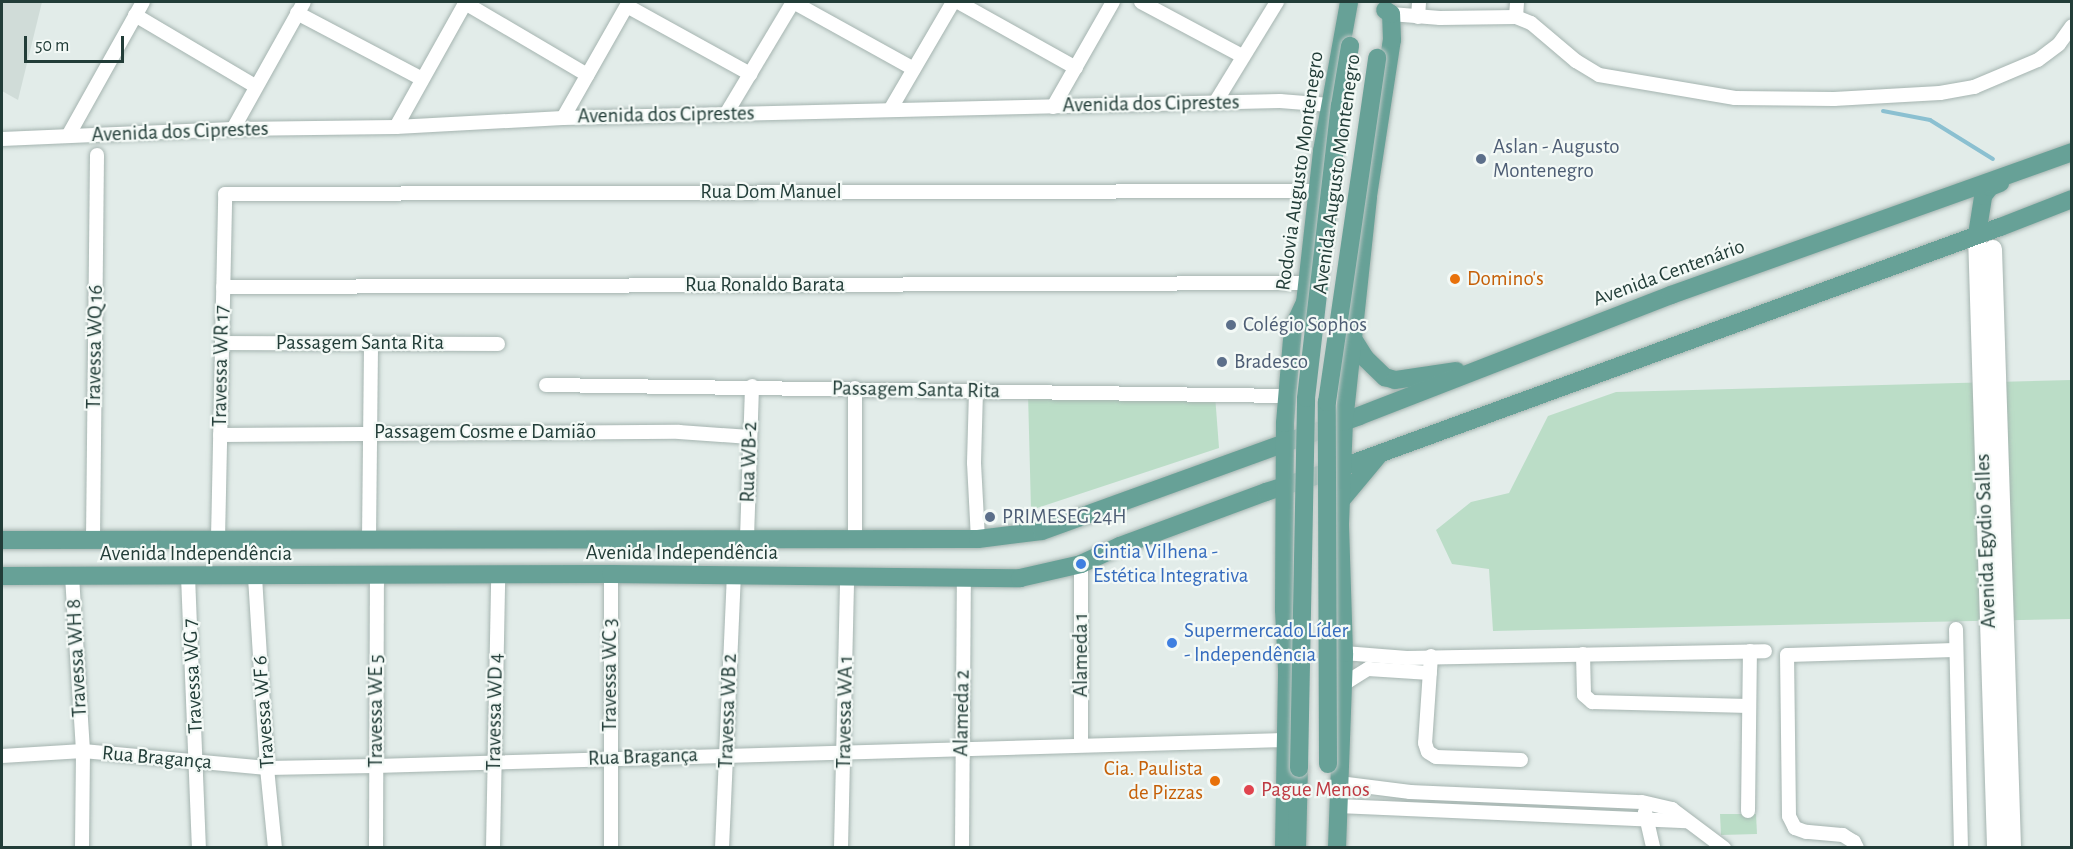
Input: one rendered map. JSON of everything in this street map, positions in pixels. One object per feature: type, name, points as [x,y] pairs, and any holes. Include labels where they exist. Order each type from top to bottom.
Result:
[{"type":"main road","name":"Rodovia Augusto Montenegro","points":[[1284,848],[1286,396],[1293,328],[1305,302],[1317,191],[1349,2]]},
{"type":"main road","name":"Avenida Augusto Montenegro","points":[[1297,848],[1306,398],[1340,106],[1359,2]]},
{"type":"main road","name":"Avenida Augusto Montenegro","points":[[1328,848],[1327,402],[1377,58],[1388,8]]},
{"type":"main road","points":[[1337,848],[1344,653],[1340,524],[1344,422],[1368,196],[1392,40],[1388,8]]},
{"type":"main road","name":"Avenida Centenário","points":[[1285,441],[1344,422],[1671,295],[2072,152]]},
{"type":"main road","points":[[1977,235],[1983,196],[1990,188],[2036,165]]},
{"type":"main road","points":[[1343,467],[2072,199]]},
{"type":"main road","points":[[1992,249],[1994,236],[2000,227]]},
{"type":"main road","points":[[1305,302],[1294,401],[1305,416],[1325,416],[1331,411],[1337,401],[1351,345]]},
{"type":"main road","points":[[1351,345],[1375,370],[1395,380],[1446,371],[1476,370]]},
{"type":"main road","name":"Avenida Independência","points":[[2,540],[93,538],[978,539],[1042,531],[1068,524],[1285,441]]},
{"type":"main road","points":[[1341,499],[1382,452]]},
{"type":"main road","name":"Avenida Independência","points":[[2,576],[255,577],[611,574],[1020,578],[1081,564],[1120,546],[1343,467]]},
{"type":"main road","points":[[1286,540],[1293,510],[1308,498],[1326,497],[1334,503],[1340,524]]},
{"type":"street","points":[[68,136],[143,2]]},
{"type":"street","points":[[396,127],[466,2],[587,75]]},
{"type":"street","points":[[726,114],[793,2],[914,69]]},
{"type":"street","points":[[890,110],[953,2]]},
{"type":"street","points":[[958,2],[1076,68]]},
{"type":"street","points":[[1053,106],[1113,2]]},
{"type":"street","points":[[1141,2],[1242,56]]},
{"type":"street","points":[[1215,103],[1277,2]]},
{"type":"street","points":[[1418,17],[1419,2]]},
{"type":"street","points":[[1516,17],[1517,2]]},
{"type":"street","points":[[563,118],[628,4],[750,74]]},
{"type":"street","points":[[232,129],[301,7],[422,79]]},
{"type":"street","points":[[1388,8],[1418,17],[1516,17],[1531,23],[1576,62],[1599,75],[1735,98],[1834,99],[1940,93],[1974,87],[2038,60],[2059,44],[2072,26]]},
{"type":"street","points":[[135,15],[255,86]]},
{"type":"street","name":"Avenida dos Ciprestes","points":[[2,139],[232,129],[396,127],[563,118],[1280,101],[1330,105]]},
{"type":"street","name":"Travessa WQ 16","points":[[93,538],[97,155]]},
{"type":"street","name":"Rua Dom Manuel","points":[[225,194],[1317,191]]},
{"type":"street","name":"Travessa WR 17","points":[[218,538],[225,194]]},
{"type":"street","name":"Avenida Egydio Salles","points":[[1977,235],[1996,848]]},
{"type":"street","name":"Avenida Egydio Salles","points":[[1992,249],[2012,848]]},
{"type":"street","name":"Rua Ronaldo Barata","points":[[223,286],[1306,283]]},
{"type":"street","name":"Passagem Santa Rita","points":[[222,343],[498,344]]},
{"type":"street","points":[[369,538],[370,343]]},
{"type":"street","name":"Passagem Santa Rita","points":[[546,385],[752,386],[976,392],[1286,396]]},
{"type":"street","name":"Rua WB-2","points":[[747,538],[752,386]]},
{"type":"street","points":[[855,388],[855,539]]},
{"type":"street","points":[[976,392],[974,463],[978,539]]},
{"type":"street","name":"Passagem Cosme e Damião","points":[[220,435],[679,432],[750,437]]},
{"type":"street","name":"Alameda 1","points":[[1081,564],[1081,745]]},
{"type":"street","name":"Travessa WC 3","points":[[611,574],[611,848]]},
{"type":"street","name":"Travessa WE 5","points":[[376,848],[377,575]]},
{"type":"street","name":"Travessa WB 2","points":[[722,848],[734,575]]},
{"type":"street","name":"Travessa WH 8","points":[[72,576],[83,751],[82,848]]},
{"type":"street","name":"Travessa WG 7","points":[[188,576],[198,763],[199,848]]},
{"type":"street","name":"Travessa WD 4","points":[[493,848],[498,576]]},
{"type":"street","name":"Travessa WA 1","points":[[841,848],[847,576]]},
{"type":"street","name":"Travessa WF 6","points":[[255,577],[267,768],[275,848]]},
{"type":"street","name":"Alameda 2","points":[[962,848],[964,578]]},
{"type":"street","points":[[1956,629],[1961,848]]},
{"type":"street","points":[[1857,848],[1854,842],[1843,835],[1806,832],[1795,828],[1789,816],[1787,655],[1956,650]]},
{"type":"street","points":[[1748,811],[1750,651]]},
{"type":"street","points":[[1344,653],[1407,658],[1765,651]]},
{"type":"street","points":[[1583,654],[1584,695],[1592,702],[1749,706]]},
{"type":"street","points":[[1367,655],[1368,669]]},
{"type":"street","points":[[1431,656],[1425,743],[1428,752],[1436,757],[1521,760]]},
{"type":"street","points":[[1342,685],[1368,669],[1430,673]]},
{"type":"street","name":"Rua Bragança","points":[[2,756],[83,751],[267,768],[1285,740]]},
{"type":"street","points":[[1339,783],[1410,792],[1642,802],[1672,809],[1724,848]]},
{"type":"street","points":[[1642,802],[1653,848]]},
{"type":"street","points":[[1338,806],[1687,821]]},
{"type":"shaded area","points":[[2,2],[42,2],[18,100],[2,91]]},
{"type":"green space","points":[[2071,380],[2071,619],[1493,631],[1489,569],[1452,564],[1436,530],[1471,502],[1509,493],[1548,416],[1616,392]]},
{"type":"green space","points":[[1028,393],[1215,395],[1219,448],[1031,510]]},
{"type":"green space","points":[[1720,814],[1756,814],[1757,834],[1721,835]]},
{"type":"waterway","points":[[1883,111],[1930,120],[1993,159]]},
{"type":"place","name":"Aslan - Augusto Montenegro","points":[[1481,159]]},
{"type":"place","name":"Domino's","points":[[1455,279]]},
{"type":"place","name":"Colégio Sophos","points":[[1231,325]]},
{"type":"place","name":"Bradesco","points":[[1222,362]]},
{"type":"place","name":"PRIMESEG 24H","points":[[990,517]]},
{"type":"place","name":"Cintia Vilhena - Estética Integrativa","points":[[1081,564]]},
{"type":"place","name":"Supermercado Líder - Independência","points":[[1172,643]]},
{"type":"place","name":"Cia. Paulista de Pizzas","points":[[1215,781]]},
{"type":"place","name":"Pague Menos","points":[[1249,790]]}]
